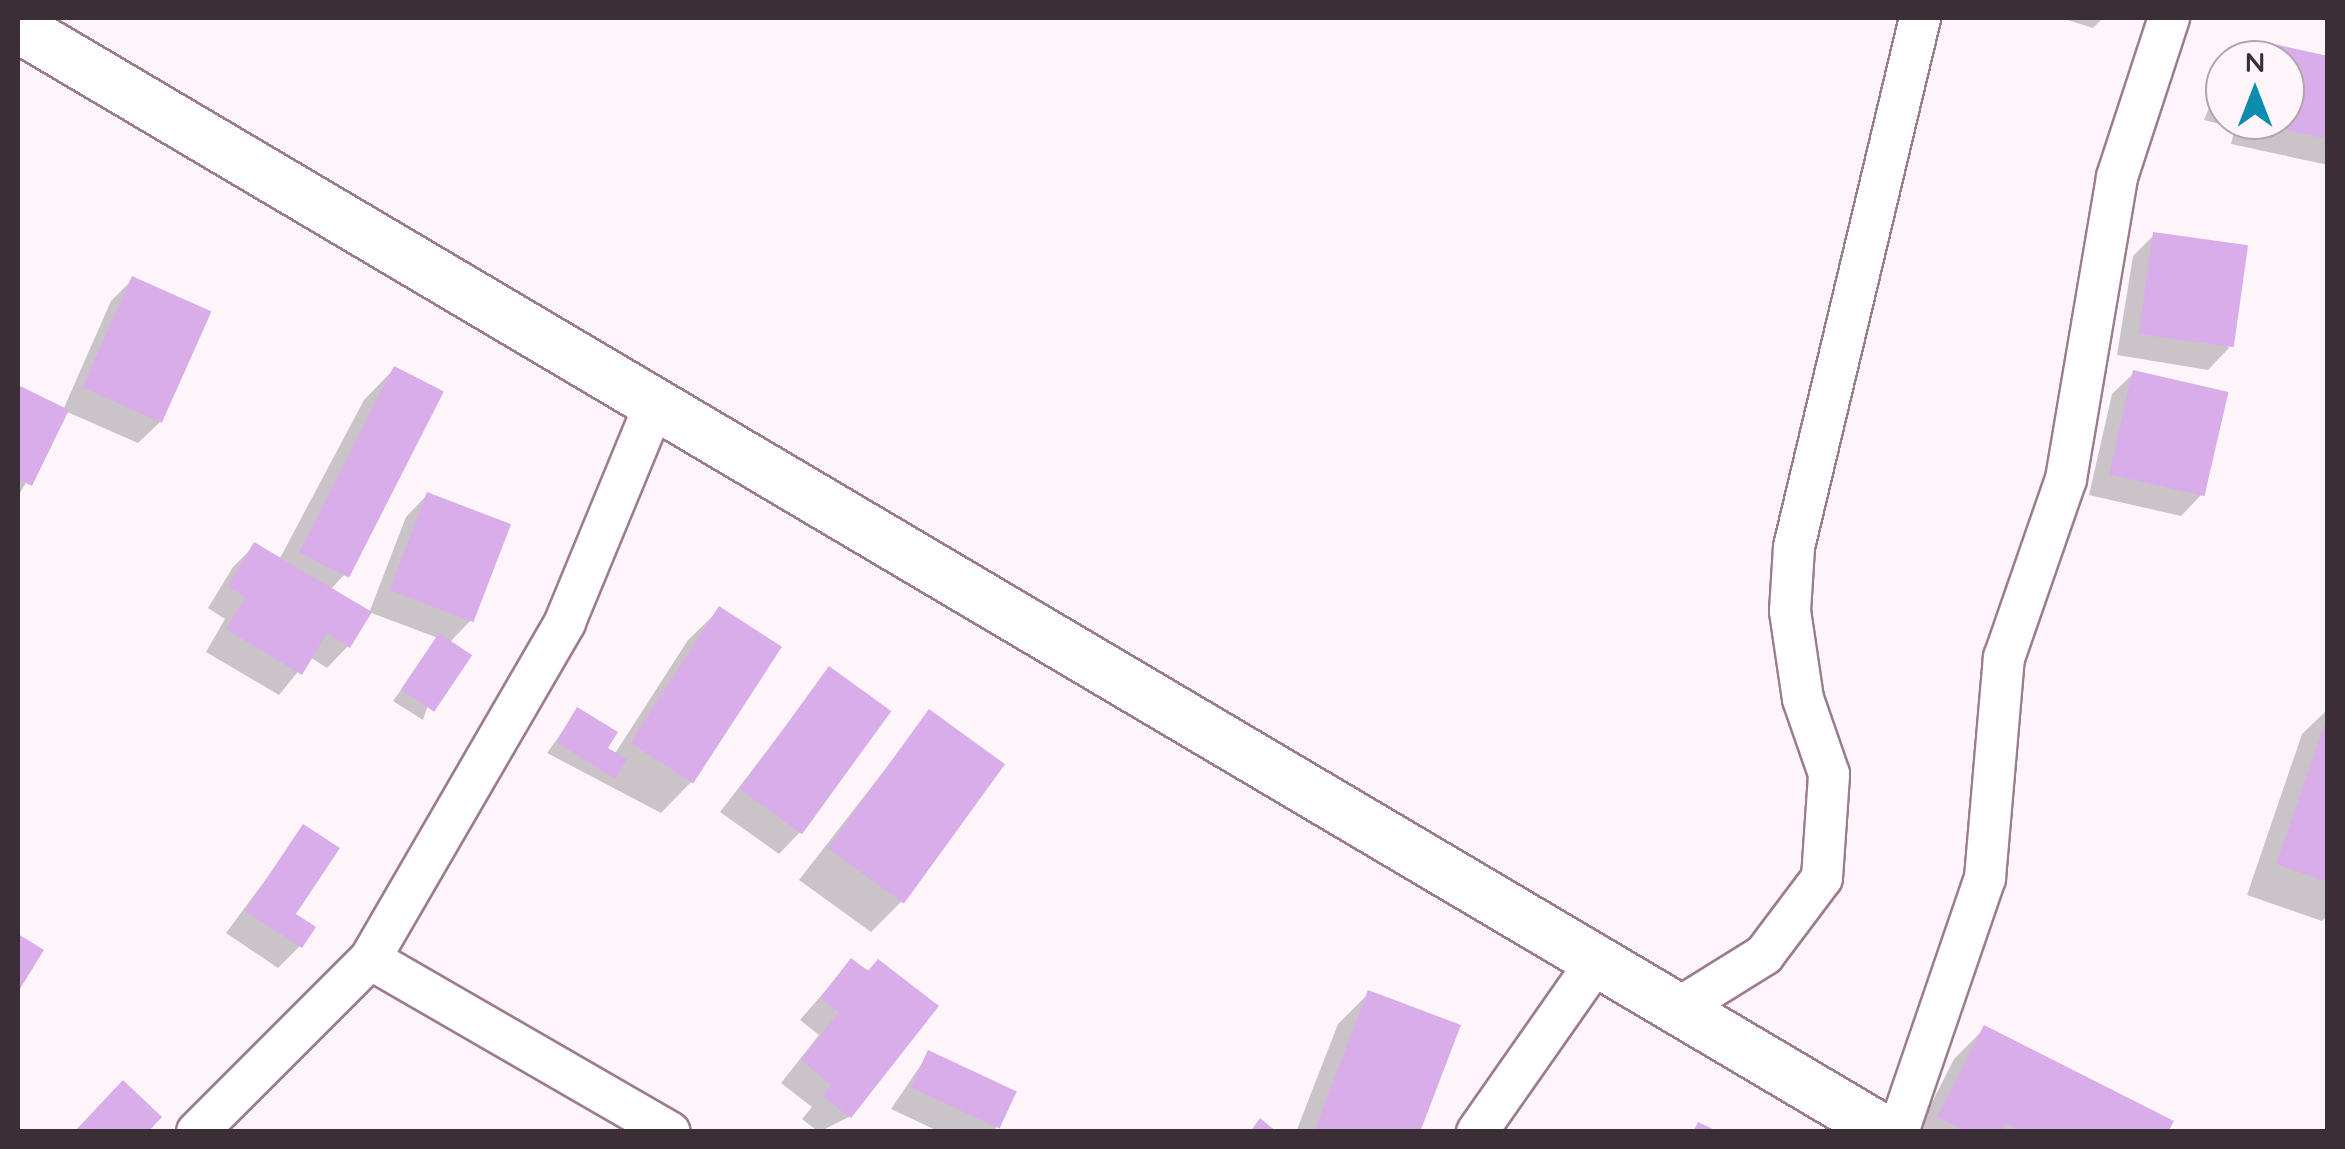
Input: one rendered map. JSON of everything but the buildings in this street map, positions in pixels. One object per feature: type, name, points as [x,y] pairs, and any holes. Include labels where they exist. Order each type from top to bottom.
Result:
[{"type":"street","points":[[1682,1006],[1764,955],[1822,878],[1829,774],[1803,699],[1790,611],[1794,547],[1920,18]]},
{"type":"street","points":[[1898,1132],[1985,878],[2004,658],[2066,479],[2117,177],[2168,18]]},
{"type":"street","points":[[18,27],[1682,1006],[1886,1132]]},
{"type":"street","points":[[207,1127],[370,959],[565,622],[655,404]]},
{"type":"street","points":[[370,959],[670,1132]]},
{"type":"street","points":[[1477,1132],[1598,959]]}]
